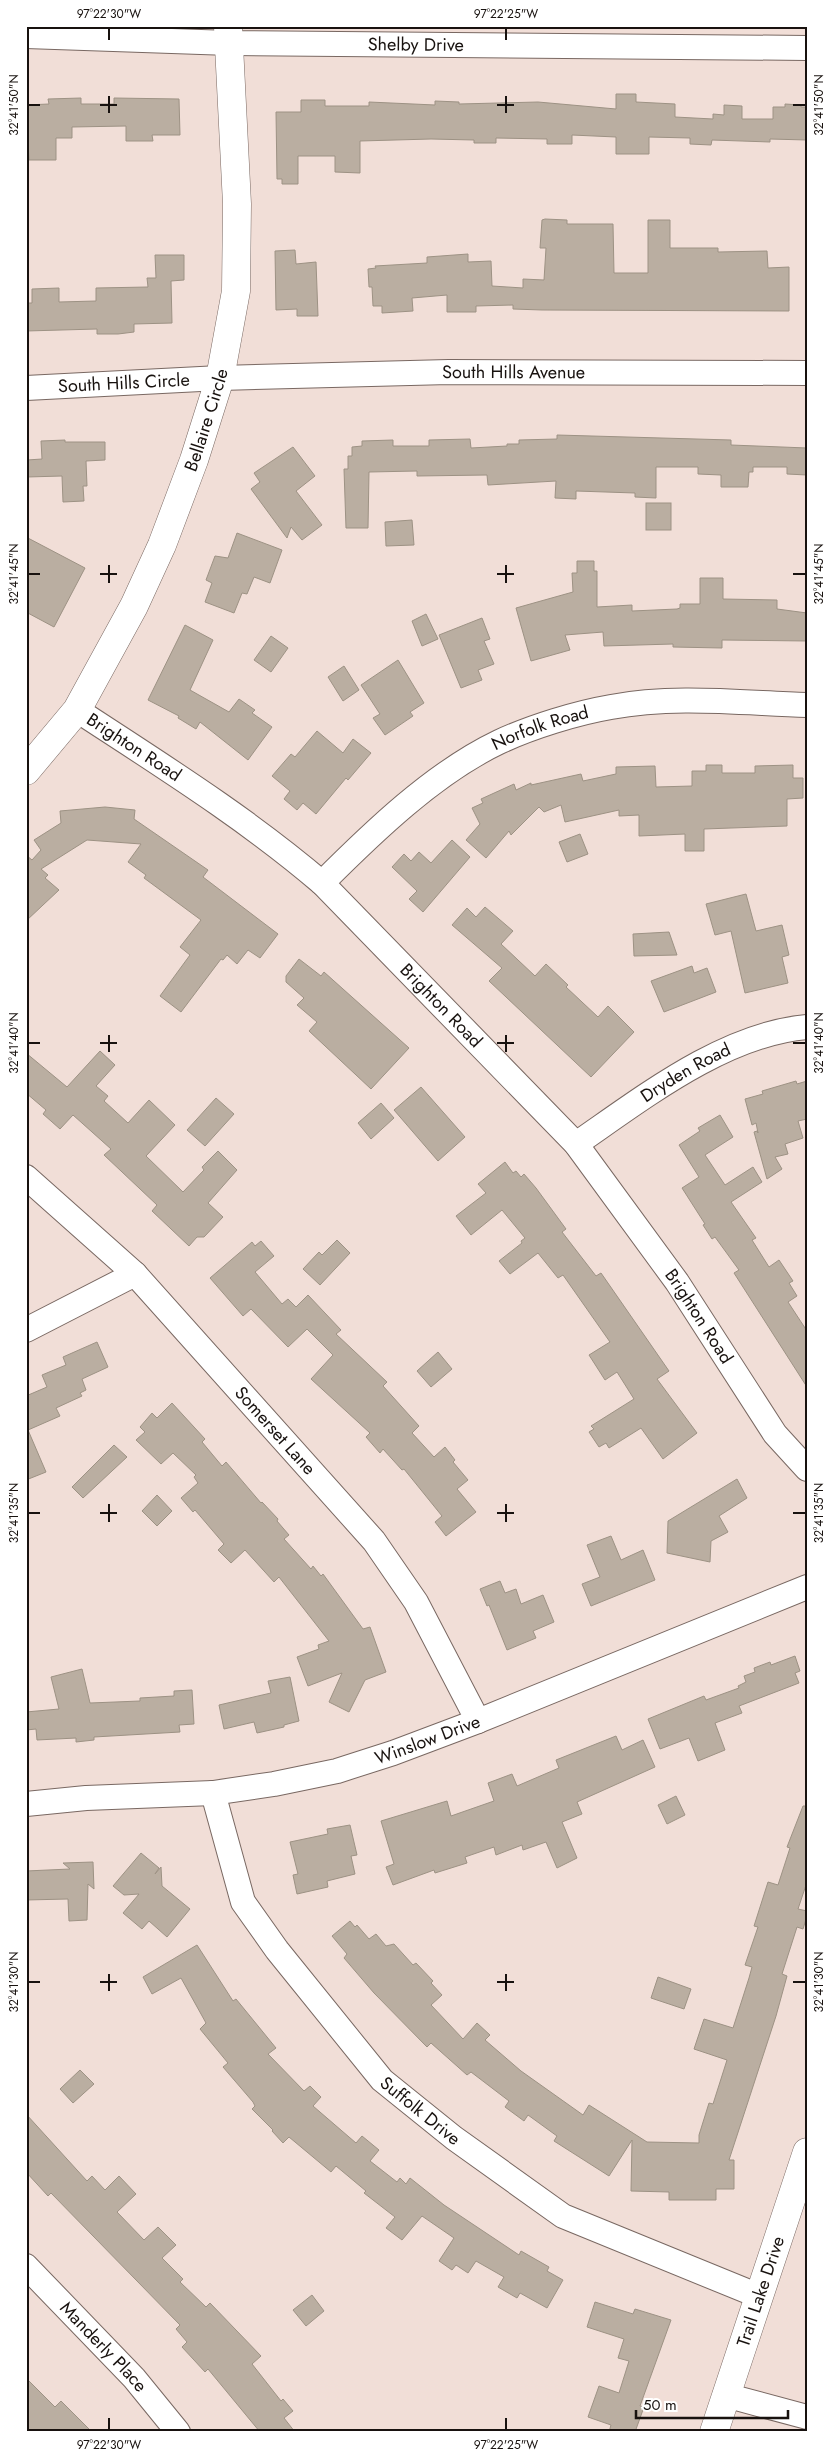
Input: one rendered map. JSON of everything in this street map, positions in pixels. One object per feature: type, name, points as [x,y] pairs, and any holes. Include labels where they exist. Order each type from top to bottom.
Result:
[{"type":"street","name":"Shelby Drive","points":[[26,36],[229,35],[807,48]]},
{"type":"street","name":"Bellaire Circle","points":[[26,771],[77,710],[134,606],[162,545],[194,460],[220,378],[236,291],[237,204],[229,35]]},
{"type":"street","name":"South Hills Avenue","points":[[220,378],[449,372],[807,373]]},
{"type":"street","name":"South Hills Circle","points":[[26,388],[220,378]]},
{"type":"street","name":"Norfolk Road","points":[[322,883],[372,833],[394,815],[445,775],[499,742],[551,723],[611,707],[673,701],[807,704]]},
{"type":"street","name":"Brighton Road","points":[[77,710],[187,782],[283,849],[322,883],[576,1144],[677,1282],[775,1434],[807,1469]]},
{"type":"street","name":"Dryden Road","points":[[576,1144],[654,1091],[700,1064],[742,1043],[783,1029],[807,1027]]},
{"type":"street","name":"Somerset Lane","points":[[26,1177],[135,1274],[374,1541],[416,1602],[478,1721]]},
{"type":"street","points":[[26,1330],[135,1274]]},
{"type":"street","name":"Winslow Drive","points":[[26,1804],[86,1798],[213,1792],[274,1784],[337,1771],[393,1753],[478,1721],[807,1587]]},
{"type":"street","name":"Suffolk Drive","points":[[213,1792],[243,1902],[277,1950],[382,2080],[454,2138],[563,2216],[759,2296]]},
{"type":"street","name":"Trail Lake Drive","points":[[714,2432],[807,2152]]},
{"type":"street","name":"Manderly Place","points":[[26,2266],[134,2378],[178,2432]]},
{"type":"street","points":[[725,2396],[807,2417]]},
{"type":"building","points":[[616,94],[636,94],[636,102],[675,104],[675,117],[713,119],[713,114],[724,115],[724,105],[742,106],[742,119],[773,119],[773,107],[785,107],[785,104],[801,105],[801,107],[807,107],[807,140],[770,139],[770,142],[712,140],[711,145],[690,144],[690,138],[649,137],[649,154],[616,154],[616,137],[572,135],[572,144],[547,144],[547,139],[496,138],[496,143],[474,143],[474,140],[431,139],[360,141],[360,173],[335,172],[335,156],[298,156],[298,184],[282,184],[282,179],[277,179],[276,112],[301,112],[301,100],[325,100],[325,106],[369,106],[369,102],[435,105],[435,101],[459,102],[459,104],[538,102],[616,109]]},
{"type":"building","points":[[81,98],[81,104],[114,104],[114,98],[179,99],[180,135],[152,135],[153,141],[126,141],[126,126],[72,127],[72,138],[56,138],[56,160],[29,160],[26,105],[49,104],[48,99]]},
{"type":"building","points":[[542,220],[567,220],[567,224],[613,224],[614,273],[648,273],[648,220],[670,220],[670,248],[718,248],[718,252],[767,251],[768,268],[789,267],[789,311],[542,310],[513,309],[513,305],[476,306],[476,312],[447,312],[447,295],[412,298],[413,311],[382,313],[382,306],[373,306],[372,287],[369,287],[368,269],[376,268],[375,266],[427,263],[427,257],[468,254],[468,262],[491,261],[492,286],[523,288],[523,279],[544,280],[546,248],[540,248]]},
{"type":"building","points":[[295,250],[296,264],[316,262],[318,316],[297,316],[297,309],[276,310],[275,251]]},
{"type":"building","points":[[155,255],[184,255],[184,280],[171,281],[172,323],[134,324],[134,332],[118,334],[97,334],[97,329],[26,331],[26,311],[28,311],[28,303],[32,303],[32,289],[59,288],[59,302],[96,301],[96,288],[148,287],[147,278],[156,278]]},
{"type":"building","points":[[557,435],[731,440],[731,445],[807,448],[807,475],[787,474],[787,467],[753,467],[753,472],[749,472],[748,487],[721,487],[721,475],[698,474],[698,467],[656,467],[656,498],[635,497],[635,493],[576,491],[576,499],[555,498],[556,481],[488,485],[487,475],[417,476],[417,471],[369,472],[368,528],[346,528],[344,469],[348,469],[348,456],[352,456],[352,447],[362,446],[362,441],[393,440],[393,446],[429,446],[429,440],[470,439],[471,448],[519,444],[519,440],[557,439]]},
{"type":"building","points":[[65,440],[65,442],[105,442],[105,460],[86,461],[87,486],[83,486],[84,501],[63,502],[62,476],[27,477],[27,460],[42,459],[41,441]]},
{"type":"building","points":[[293,447],[315,476],[296,491],[322,525],[302,540],[291,527],[287,538],[251,489],[260,482],[254,473]]},
{"type":"building","points":[[646,503],[671,503],[671,530],[646,530]]},
{"type":"building","points":[[412,520],[414,545],[386,546],[385,522]]},
{"type":"building","points":[[237,533],[282,550],[270,583],[254,577],[247,594],[242,593],[234,613],[205,602],[212,583],[206,580],[215,556],[228,558]]},
{"type":"building","points":[[26,537],[85,568],[54,627],[26,612]]},
{"type":"building","points":[[577,561],[594,561],[594,571],[597,571],[597,607],[632,605],[632,611],[677,609],[680,608],[680,604],[700,604],[700,578],[723,578],[723,599],[777,600],[777,609],[807,613],[807,641],[722,640],[722,648],[673,647],[673,644],[604,646],[603,632],[565,635],[570,650],[531,661],[516,608],[573,592],[572,573],[577,573]]},
{"type":"building","points":[[426,614],[438,639],[422,646],[412,621]]},
{"type":"building","points":[[482,618],[490,639],[484,641],[494,664],[478,670],[482,680],[461,688],[439,635]]},
{"type":"building","points":[[185,625],[213,640],[190,690],[229,712],[239,699],[255,710],[252,713],[272,727],[248,760],[200,722],[196,729],[178,718],[179,716],[148,700]]},
{"type":"building","points":[[271,636],[288,648],[271,672],[254,660]]},
{"type":"building","points":[[398,660],[424,703],[410,712],[413,716],[385,735],[373,718],[380,714],[361,685]]},
{"type":"building","points":[[344,666],[359,690],[343,701],[328,677]]},
{"type":"building","points":[[317,731],[343,753],[353,739],[371,753],[348,780],[346,778],[316,814],[303,803],[297,810],[284,799],[290,791],[272,776],[291,754],[295,757]]},
{"type":"building","points":[[706,765],[722,765],[722,773],[755,773],[755,766],[793,765],[793,778],[803,778],[803,798],[787,799],[787,826],[704,829],[704,851],[685,851],[685,834],[639,836],[639,815],[619,816],[619,810],[565,822],[561,805],[544,812],[539,807],[511,835],[509,831],[486,858],[466,840],[480,824],[472,808],[483,803],[481,799],[514,784],[516,790],[531,783],[531,785],[581,774],[583,781],[616,774],[616,767],[655,766],[656,787],[692,786],[692,771],[706,771]]},
{"type":"building","points":[[105,807],[135,810],[134,819],[208,870],[203,877],[278,934],[260,958],[248,950],[237,964],[227,955],[223,960],[221,959],[181,1012],[160,996],[190,955],[180,947],[201,920],[144,878],[146,875],[128,862],[141,844],[87,840],[41,869],[48,875],[45,878],[59,890],[26,921],[26,855],[32,860],[41,850],[34,840],[61,823],[60,811]]},
{"type":"building","points":[[580,834],[588,854],[567,862],[559,842]]},
{"type":"building","points":[[452,840],[470,857],[423,912],[409,899],[417,891],[392,867],[404,854],[411,861],[419,852],[431,863]]},
{"type":"building","points":[[746,894],[756,931],[782,925],[789,955],[782,957],[788,983],[745,993],[731,931],[715,935],[706,904]]},
{"type":"building","points":[[485,907],[513,931],[501,944],[535,976],[546,964],[568,985],[566,987],[598,1017],[608,1006],[634,1032],[591,1077],[489,981],[502,968],[452,925],[467,908],[476,917]]},
{"type":"building","points":[[669,932],[677,955],[634,956],[633,934]]},
{"type":"building","points":[[299,959],[321,976],[324,972],[409,1048],[371,1089],[309,1031],[317,1022],[297,1005],[304,998],[286,982],[286,976]]},
{"type":"building","points":[[692,966],[694,973],[707,968],[716,992],[664,1012],[651,981]]},
{"type":"building","points":[[100,1051],[115,1065],[96,1086],[108,1096],[104,1101],[128,1123],[149,1100],[175,1125],[146,1156],[183,1192],[204,1170],[202,1167],[218,1151],[237,1170],[208,1203],[223,1217],[204,1237],[197,1237],[189,1246],[152,1211],[157,1205],[104,1155],[111,1149],[73,1115],[60,1129],[43,1114],[46,1110],[26,1093],[26,1053],[67,1087]]},
{"type":"building","points":[[796,1081],[797,1084],[807,1081],[807,1119],[798,1121],[803,1138],[785,1144],[788,1154],[775,1157],[782,1169],[767,1179],[754,1132],[757,1131],[758,1133],[756,1123],[752,1125],[745,1099],[763,1094],[762,1091]]},
{"type":"building","points":[[421,1087],[465,1137],[438,1161],[394,1110]]},
{"type":"building","points":[[216,1098],[234,1114],[205,1146],[187,1130]]},
{"type":"building","points":[[381,1103],[394,1118],[371,1139],[358,1123]]},
{"type":"building","points":[[720,1115],[733,1137],[705,1155],[725,1185],[753,1167],[762,1182],[731,1202],[756,1238],[752,1240],[769,1267],[779,1260],[793,1281],[789,1283],[797,1296],[788,1302],[807,1331],[807,1387],[734,1273],[739,1270],[715,1237],[712,1239],[703,1225],[705,1224],[682,1188],[699,1177],[679,1145],[700,1131],[698,1128]]},
{"type":"building","points":[[505,1162],[513,1173],[516,1171],[521,1177],[524,1174],[536,1188],[566,1229],[562,1232],[596,1276],[601,1273],[669,1371],[657,1379],[697,1433],[663,1459],[641,1428],[609,1448],[606,1443],[599,1447],[589,1432],[594,1429],[591,1426],[634,1399],[617,1372],[605,1380],[589,1355],[610,1342],[563,1275],[558,1278],[538,1253],[510,1274],[499,1261],[522,1243],[521,1241],[525,1238],[502,1210],[471,1235],[456,1216],[486,1193],[478,1184]]},
{"type":"building","points":[[337,1240],[350,1253],[320,1285],[303,1269],[319,1252],[322,1255]]},
{"type":"building","points":[[261,1241],[274,1256],[255,1272],[282,1304],[288,1299],[296,1307],[308,1295],[341,1330],[336,1334],[387,1382],[383,1386],[419,1426],[412,1433],[434,1457],[445,1447],[455,1460],[453,1462],[468,1480],[457,1489],[476,1512],[446,1536],[435,1522],[442,1516],[404,1469],[402,1470],[383,1449],[380,1453],[366,1437],[370,1433],[311,1379],[333,1355],[307,1329],[288,1347],[251,1309],[243,1316],[210,1278],[252,1242],[255,1246]]},
{"type":"building","points":[[97,1342],[108,1367],[82,1379],[86,1390],[80,1393],[82,1396],[56,1408],[60,1416],[28,1430],[46,1472],[26,1480],[26,1396],[47,1387],[42,1375],[66,1365],[63,1357]]},
{"type":"building","points":[[438,1352],[452,1369],[431,1387],[417,1371]]},
{"type":"building","points":[[172,1403],[205,1439],[202,1442],[222,1466],[226,1462],[261,1503],[278,1519],[277,1521],[289,1535],[284,1539],[311,1569],[313,1566],[321,1576],[323,1574],[363,1629],[370,1627],[386,1672],[365,1680],[349,1712],[329,1702],[342,1673],[308,1686],[297,1657],[319,1649],[318,1645],[329,1641],[279,1577],[274,1582],[245,1550],[231,1563],[218,1550],[224,1544],[195,1510],[193,1512],[181,1498],[198,1483],[194,1477],[196,1475],[173,1453],[161,1464],[136,1440],[145,1432],[140,1427],[152,1413],[157,1418]]},
{"type":"building","points":[[114,1445],[127,1457],[83,1498],[72,1487]]},
{"type":"building","points":[[737,1479],[747,1498],[719,1516],[728,1532],[711,1541],[710,1562],[667,1553],[668,1521]]},
{"type":"building","points":[[157,1495],[172,1511],[157,1526],[142,1511]]},
{"type":"building","points":[[611,1536],[621,1560],[643,1550],[655,1580],[591,1606],[582,1584],[600,1577],[587,1545]]},
{"type":"building","points":[[500,1581],[505,1593],[516,1589],[521,1604],[543,1595],[554,1622],[533,1631],[536,1638],[507,1650],[489,1605],[487,1606],[480,1589]]},
{"type":"building","points":[[795,1656],[800,1671],[795,1673],[799,1683],[739,1706],[742,1713],[715,1723],[725,1750],[698,1761],[689,1738],[660,1749],[648,1719],[704,1696],[706,1700],[739,1688],[738,1686],[746,1682],[744,1676],[755,1672],[754,1668],[770,1662],[771,1665]]},
{"type":"building","points":[[82,1669],[90,1703],[140,1701],[140,1698],[174,1696],[174,1691],[192,1690],[194,1724],[179,1725],[180,1732],[94,1737],[94,1740],[76,1742],[76,1738],[37,1740],[36,1729],[26,1730],[26,1712],[59,1709],[51,1677]]},
{"type":"building","points":[[290,1677],[299,1721],[284,1725],[284,1727],[257,1733],[254,1722],[224,1729],[219,1705],[271,1693],[268,1681]]},
{"type":"building","points":[[616,1736],[622,1750],[643,1740],[655,1767],[577,1802],[582,1814],[562,1822],[577,1858],[557,1868],[546,1842],[523,1850],[522,1845],[496,1855],[494,1847],[465,1857],[467,1863],[435,1873],[434,1870],[393,1885],[386,1867],[394,1864],[381,1821],[447,1801],[451,1816],[494,1801],[488,1783],[512,1774],[517,1786],[559,1768],[556,1760]]},
{"type":"building","points":[[676,1796],[685,1815],[667,1824],[658,1805]]},
{"type":"building","points":[[803,1806],[807,1806],[807,1882],[798,1909],[807,1911],[807,1916],[803,1929],[797,1927],[782,1974],[787,1976],[776,2016],[729,2160],[734,2160],[734,2189],[716,2189],[716,2200],[669,2200],[669,2192],[631,2191],[632,2140],[609,2176],[554,2141],[557,2136],[528,2115],[524,2121],[505,2107],[509,2101],[471,2072],[467,2075],[431,2043],[427,2047],[374,1993],[344,1958],[347,1954],[332,1936],[350,1921],[355,1927],[357,1925],[369,1939],[376,1934],[386,1946],[394,1944],[413,1965],[416,1963],[433,1981],[431,1983],[442,1995],[431,2005],[463,2039],[477,2023],[490,2035],[485,2040],[521,2071],[583,2115],[589,2105],[647,2142],[699,2143],[699,2135],[709,2103],[713,2104],[727,2060],[694,2049],[704,2019],[733,2028],[752,1967],[745,1965],[758,1927],[754,1926],[768,1882],[778,1885],[790,1848],[787,1847]]},
{"type":"building","points":[[350,1825],[357,1855],[351,1856],[355,1874],[327,1881],[328,1887],[297,1894],[293,1875],[298,1874],[290,1842],[328,1834],[327,1829]]},
{"type":"building","points":[[141,1853],[159,1868],[155,1874],[161,1867],[162,1886],[190,1909],[167,1937],[149,1921],[142,1929],[123,1913],[139,1894],[124,1895],[113,1886]]},
{"type":"building","points":[[93,1862],[94,1889],[88,1884],[87,1920],[69,1921],[68,1899],[26,1900],[26,1871],[70,1869],[63,1863]]},
{"type":"building","points":[[197,1945],[233,2001],[236,1999],[276,2048],[268,2054],[304,2091],[310,2086],[321,2097],[313,2106],[356,2143],[362,2136],[379,2150],[370,2161],[397,2182],[400,2178],[406,2184],[410,2178],[444,2205],[519,2255],[521,2251],[549,2267],[547,2271],[563,2280],[547,2308],[520,2293],[517,2298],[498,2287],[504,2277],[476,2261],[468,2273],[456,2265],[452,2270],[439,2261],[454,2238],[422,2216],[402,2240],[386,2228],[395,2217],[364,2193],[366,2191],[336,2166],[331,2172],[289,2137],[283,2143],[252,2109],[255,2106],[253,2102],[223,2067],[228,2063],[200,2029],[206,2023],[181,1978],[152,1994],[143,1977]]},
{"type":"building","points":[[658,1977],[691,1989],[684,2009],[651,1998]]},
{"type":"building","points":[[80,2070],[94,2084],[73,2103],[60,2089]]},
{"type":"building","points":[[26,2114],[87,2181],[92,2176],[105,2190],[119,2176],[136,2194],[117,2212],[144,2240],[158,2227],[176,2245],[162,2258],[183,2279],[180,2282],[206,2307],[210,2303],[261,2356],[252,2364],[281,2401],[283,2399],[293,2411],[284,2418],[295,2432],[260,2432],[208,2369],[205,2372],[182,2347],[187,2342],[176,2329],[180,2325],[51,2193],[48,2196],[26,2172]]},
{"type":"building","points":[[312,2295],[324,2311],[306,2326],[293,2310]]},
{"type":"building","points":[[595,2302],[633,2314],[635,2309],[671,2320],[640,2406],[644,2407],[635,2432],[609,2432],[611,2425],[588,2417],[599,2386],[619,2393],[629,2361],[618,2358],[624,2339],[587,2327]]},
{"type":"building","points":[[26,2378],[55,2407],[61,2401],[92,2432],[26,2432]]}]
